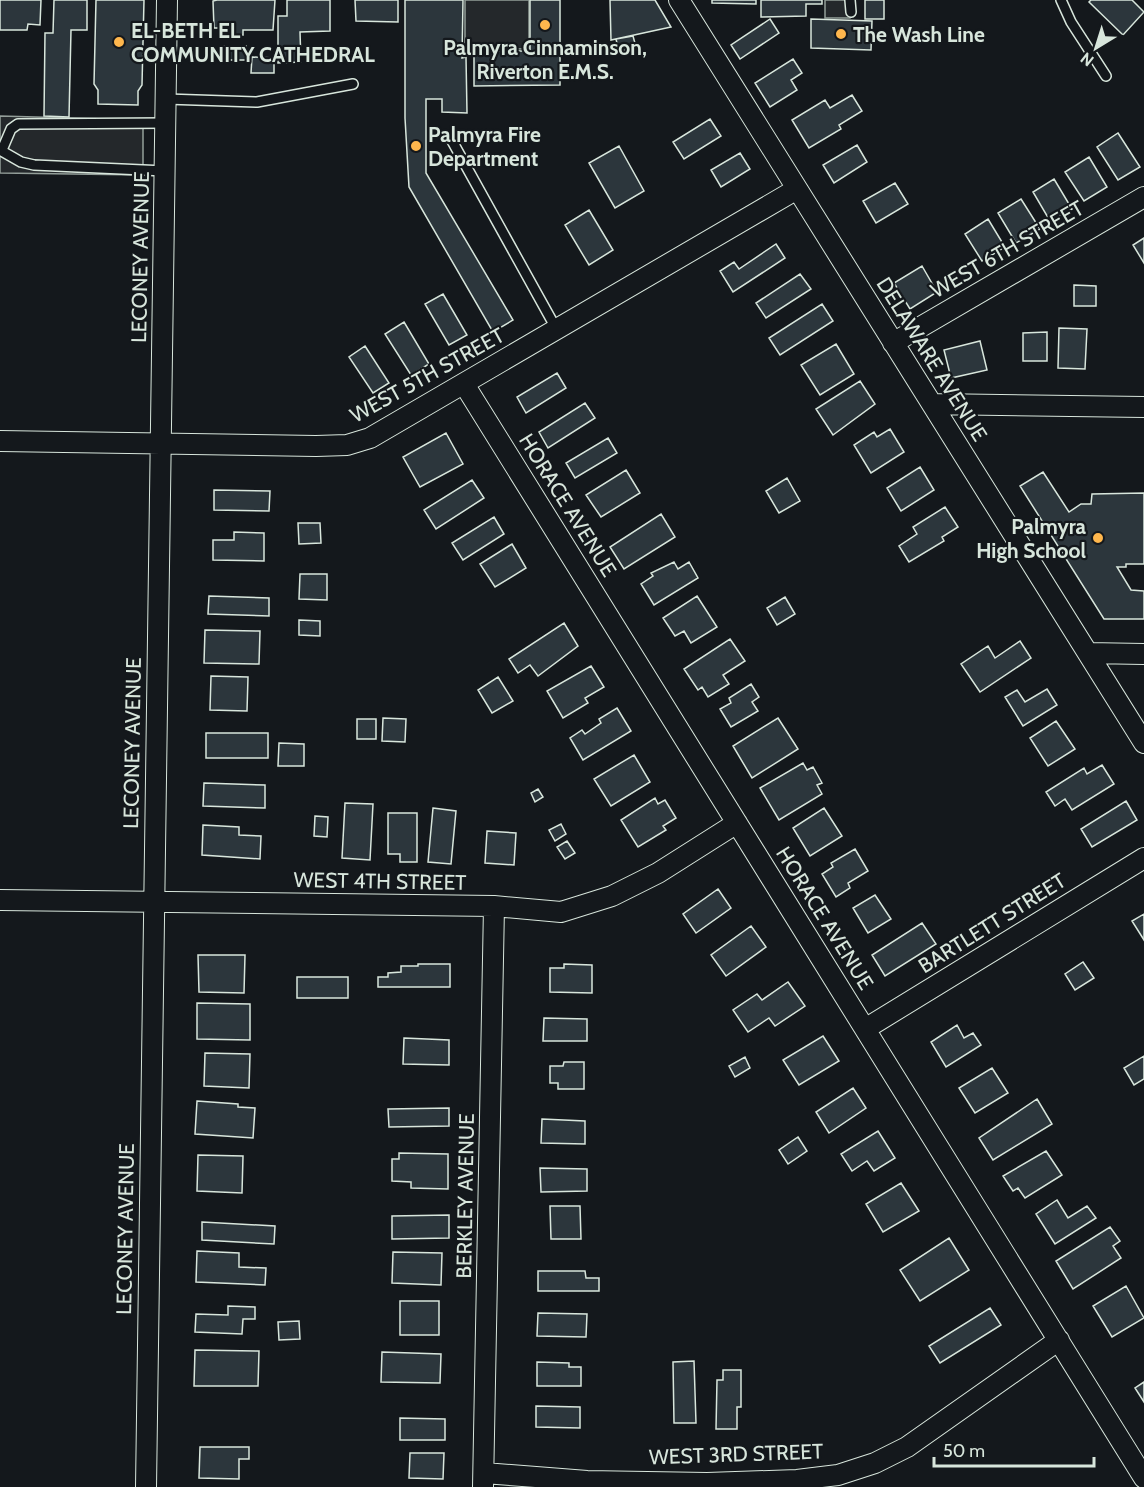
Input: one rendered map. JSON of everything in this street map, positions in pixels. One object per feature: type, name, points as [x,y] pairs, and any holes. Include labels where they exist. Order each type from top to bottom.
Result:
[{"type":"street","name":"LECONEY AVENUE","points":[[146,1487],[167,0]]},
{"type":"street","name":"DELAWARE AVENUE","points":[[679,0],[1144,743]]},
{"type":"street","name":"WEST 5TH STREET","points":[[0,441],[347,445],[370,438],[797,189]]},
{"type":"street","name":"WEST 6TH STREET","points":[[893,343],[1144,197]]},
{"type":"street","name":"HORACE AVENUE","points":[[465,384],[1144,1478]]},
{"type":"street","points":[[932,404],[1144,406]]},
{"type":"street","points":[[1088,653],[1144,654]]},
{"type":"street","name":"WEST 4TH STREET","points":[[0,900],[494,906],[561,912],[612,896],[658,873],[737,823]]},
{"type":"street","name":"BARTLETT STREET","points":[[865,1029],[1144,858]]},
{"type":"street","name":"BERKLEY AVENUE","points":[[483,1480],[494,906]]},
{"type":"street","name":"WEST 3RD STREET","points":[[483,1480],[707,1483],[797,1480],[838,1475],[875,1463],[907,1447],[1059,1340]]},
{"type":"lane","points":[[850,0],[851,12]]},
{"type":"lane","points":[[1061,0],[1071,22],[1106,76]]},
{"type":"lane","points":[[166,99],[257,102],[353,84]]},
{"type":"lane","points":[[165,171],[34,165],[10,157],[1,150],[11,129],[18,124],[166,123]]},
{"type":"lane","points":[[451,139],[557,330]]},
{"type":"shaded area","points":[[465,0],[529,0],[529,49],[465,48]]},
{"type":"shaded area","points":[[825,0],[850,0],[850,18],[825,18]]},
{"type":"shaded area","points":[[0,116],[143,120],[143,175],[0,173]]},
{"type":"building","points":[[0,0],[41,0],[40,25],[28,24],[27,30],[0,30]]},
{"type":"building","points":[[54,0],[87,0],[87,30],[71,30],[69,117],[44,116],[45,33],[53,33]]},
{"type":"building","name":"EL-BETH EL COMMUNITY CATHEDRAL","points":[[96,0],[144,0],[142,85],[138,91],[138,105],[98,104],[98,90],[94,84]]},
{"type":"building","points":[[275,0],[273,30],[243,30],[243,35],[226,36],[226,28],[214,28],[213,1]]},
{"type":"building","points":[[287,0],[330,0],[330,31],[300,32],[301,62],[278,63],[278,16],[287,16]]},
{"type":"building","points":[[355,0],[398,0],[398,22],[356,21]]},
{"type":"building","name":"Palmyra Fire Department","points":[[405,0],[463,0],[462,58],[466,57],[467,113],[442,112],[442,99],[426,99],[426,173],[513,320],[493,332],[409,187],[405,118]]},
{"type":"building","name":"Palmyra Cinnaminson, Riverton E.M.S.","points":[[530,0],[560,0],[560,85],[474,86],[474,51],[530,51]]},
{"type":"building","points":[[610,0],[655,0],[671,27],[611,40]]},
{"type":"building","points":[[712,0],[756,0],[756,4],[712,3]]},
{"type":"building","points":[[761,0],[822,0],[822,4],[806,4],[806,16],[761,17]]},
{"type":"building","points":[[865,0],[884,0],[884,19],[865,19]]},
{"type":"building","points":[[1091,0],[1132,0],[1144,12],[1123,35],[1089,2]]},
{"type":"building","points":[[770,19],[779,33],[740,59],[731,45]]},
{"type":"building","name":"The Wash Line","points":[[811,19],[872,21],[871,50],[811,48]]},
{"type":"building","points":[[633,36],[636,47],[619,52],[616,39]]},
{"type":"building","points":[[221,46],[246,46],[246,60],[222,60]]},
{"type":"building","points":[[252,57],[274,58],[274,73],[251,73]]},
{"type":"building","points":[[793,59],[802,73],[791,80],[797,90],[770,107],[755,83]]},
{"type":"building","points":[[852,95],[862,111],[839,125],[841,129],[809,148],[792,120],[825,100],[830,108]]},
{"type":"building","points":[[710,119],[721,136],[684,159],[673,142]]},
{"type":"building","points":[[1118,133],[1140,167],[1118,180],[1097,147]]},
{"type":"building","points":[[857,145],[867,162],[834,183],[823,165]]},
{"type":"building","points":[[619,146],[644,191],[615,208],[589,163]]},
{"type":"building","points":[[740,153],[750,169],[721,187],[711,170]]},
{"type":"building","points":[[1089,157],[1107,187],[1084,201],[1065,172]]},
{"type":"building","points":[[1054,179],[1072,209],[1050,221],[1033,192]]},
{"type":"building","points":[[895,183],[908,204],[876,223],[863,201]]},
{"type":"building","points":[[1021,199],[1040,229],[1016,243],[998,213]]},
{"type":"building","points":[[589,210],[613,250],[589,265],[565,225]]},
{"type":"building","points":[[988,219],[1005,247],[982,261],[965,234]]},
{"type":"building","points":[[1144,238],[1144,263],[1133,245]]},
{"type":"building","points":[[776,244],[785,258],[733,292],[720,271],[734,262],[739,269]]},
{"type":"building","points":[[922,266],[937,292],[910,309],[894,283]]},
{"type":"building","points":[[800,274],[811,289],[766,318],[756,303]]},
{"type":"building","points":[[1074,285],[1096,286],[1096,306],[1074,306]]},
{"type":"building","points":[[443,294],[467,335],[449,345],[425,304]]},
{"type":"building","points":[[822,304],[833,321],[780,355],[769,338]]},
{"type":"building","points":[[404,322],[429,364],[411,375],[385,334]]},
{"type":"building","points":[[1059,328],[1087,329],[1085,369],[1058,368]]},
{"type":"building","points":[[1047,332],[1047,361],[1023,361],[1023,333]]},
{"type":"building","points":[[980,341],[987,370],[951,378],[944,350]]},
{"type":"building","points":[[836,344],[854,374],[820,395],[801,365]]},
{"type":"building","points":[[365,346],[389,383],[373,393],[349,357]]},
{"type":"building","points":[[557,373],[566,388],[526,413],[517,397]]},
{"type":"building","points":[[860,381],[875,404],[833,435],[816,409]]},
{"type":"building","points":[[585,403],[595,418],[548,448],[539,432]]},
{"type":"building","points":[[890,429],[904,452],[871,473],[854,445],[874,432],[877,437]]},
{"type":"building","points":[[446,433],[463,464],[420,487],[403,457]]},
{"type":"building","points":[[608,438],[617,453],[575,478],[566,463]]},
{"type":"building","points":[[920,467],[934,490],[901,511],[887,488]]},
{"type":"building","points":[[626,470],[640,493],[601,517],[586,495]]},
{"type":"building","name":"Palmyra High School","points":[[1043,472],[1069,512],[1081,504],[1091,504],[1092,494],[1144,493],[1144,564],[1126,564],[1126,567],[1117,567],[1131,590],[1144,591],[1144,619],[1104,619],[1020,486]]},
{"type":"building","points":[[787,478],[800,501],[779,513],[766,491]]},
{"type":"building","points":[[472,480],[484,498],[436,529],[424,510]]},
{"type":"building","points":[[214,490],[270,491],[269,511],[214,510]]},
{"type":"building","points":[[945,507],[958,527],[942,537],[944,541],[909,562],[899,546],[917,534],[913,527]]},
{"type":"building","points":[[661,514],[675,537],[624,569],[610,547]]},
{"type":"building","points":[[494,517],[504,534],[463,560],[452,543]]},
{"type":"building","points":[[298,523],[320,523],[321,543],[299,544]]},
{"type":"building","points":[[234,532],[264,533],[264,561],[213,560],[213,540],[234,540]]},
{"type":"building","points":[[512,544],[526,568],[495,587],[480,564]]},
{"type":"building","points":[[674,562],[678,569],[689,562],[698,578],[654,605],[641,584],[653,576],[651,573]]},
{"type":"building","points":[[300,574],[327,574],[327,600],[299,599]]},
{"type":"building","points":[[209,596],[269,598],[269,616],[208,614]]},
{"type":"building","points":[[697,596],[717,627],[691,643],[684,631],[675,636],[663,618]]},
{"type":"building","points":[[785,597],[795,614],[777,625],[767,608]]},
{"type":"building","points":[[299,620],[320,621],[320,636],[299,635]]},
{"type":"building","points":[[564,623],[578,646],[538,676],[530,665],[518,673],[509,659]]},
{"type":"building","points":[[205,630],[260,631],[259,664],[204,663]]},
{"type":"building","points":[[730,639],[745,661],[723,675],[729,684],[708,697],[702,687],[698,690],[684,669]]},
{"type":"building","points":[[1020,641],[1031,658],[980,692],[961,664],[988,646],[995,658]]},
{"type":"building","points":[[591,666],[604,687],[585,698],[588,703],[563,718],[547,691]]},
{"type":"building","points":[[211,676],[248,677],[247,711],[210,710]]},
{"type":"building","points":[[498,677],[513,701],[492,713],[478,690]]},
{"type":"building","points":[[751,684],[759,697],[752,702],[758,711],[731,727],[720,709],[731,703],[729,698]]},
{"type":"building","points":[[1047,689],[1057,705],[1023,726],[1005,697],[1017,690],[1025,702]]},
{"type":"building","points":[[617,708],[631,731],[583,760],[570,738],[582,730],[585,734],[601,723],[599,719]]},
{"type":"building","points":[[383,718],[406,719],[405,742],[382,741]]},
{"type":"building","points":[[778,718],[798,749],[752,778],[733,746]]},
{"type":"building","points":[[357,719],[376,719],[376,739],[357,739]]},
{"type":"building","points":[[1056,721],[1075,749],[1048,766],[1030,738]]},
{"type":"building","points":[[206,733],[268,733],[268,758],[206,758]]},
{"type":"building","points":[[279,743],[304,744],[304,766],[278,766]]},
{"type":"building","points":[[634,755],[650,782],[611,806],[594,779]]},
{"type":"building","points":[[803,763],[807,770],[813,767],[822,783],[817,785],[822,794],[779,820],[760,788]]},
{"type":"building","points":[[1102,765],[1114,784],[1072,810],[1065,799],[1055,806],[1046,792],[1084,768],[1087,774]]},
{"type":"building","points":[[204,783],[265,785],[265,808],[203,806]]},
{"type":"building","points":[[538,789],[543,797],[535,802],[531,793]]},
{"type":"building","points":[[655,798],[658,804],[665,800],[676,818],[663,826],[666,830],[638,847],[621,820]]},
{"type":"building","points":[[1126,801],[1137,820],[1092,847],[1081,829]]},
{"type":"building","points":[[345,803],[373,804],[370,860],[342,858]]},
{"type":"building","points":[[433,808],[456,811],[451,864],[428,862]]},
{"type":"building","points":[[824,808],[842,836],[810,856],[793,828]]},
{"type":"building","points":[[388,813],[417,813],[417,862],[400,862],[400,854],[388,854]]},
{"type":"building","points":[[315,816],[328,817],[327,837],[314,836]]},
{"type":"building","points":[[561,824],[566,834],[555,841],[549,830]]},
{"type":"building","points":[[203,825],[239,827],[239,835],[261,836],[260,859],[202,855]]},
{"type":"building","points":[[487,831],[516,833],[514,865],[485,863]]},
{"type":"building","points":[[567,841],[575,853],[565,859],[557,847]]},
{"type":"building","points":[[855,849],[868,871],[848,883],[850,888],[836,897],[822,874],[833,867],[831,863]]},
{"type":"building","points":[[718,889],[731,908],[696,933],[683,914]]},
{"type":"building","points":[[875,895],[891,919],[868,933],[853,908]]},
{"type":"building","points":[[1144,914],[1144,940],[1132,921]]},
{"type":"building","points":[[922,923],[936,944],[885,976],[872,955]]},
{"type":"building","points":[[751,926],[766,947],[726,976],[711,955]]},
{"type":"building","points":[[198,955],[245,955],[244,993],[199,992]]},
{"type":"building","points":[[1083,962],[1094,978],[1075,990],[1065,974]]},
{"type":"building","points":[[418,964],[450,964],[450,987],[378,987],[378,977],[388,977],[388,973],[401,972],[401,966],[418,966]]},
{"type":"building","points":[[564,964],[592,965],[592,993],[550,992],[550,968],[564,968]]},
{"type":"building","points":[[297,977],[348,977],[348,998],[297,998]]},
{"type":"building","points":[[788,982],[805,1006],[775,1026],[769,1018],[748,1032],[733,1010],[757,994],[762,1000]]},
{"type":"building","points":[[197,1003],[250,1004],[250,1040],[197,1039]]},
{"type":"building","points":[[544,1018],[587,1019],[587,1041],[543,1041]]},
{"type":"building","points":[[957,1025],[964,1038],[973,1033],[981,1045],[946,1067],[931,1042]]},
{"type":"building","points":[[823,1036],[839,1061],[799,1085],[783,1060]]},
{"type":"building","points":[[404,1038],[449,1040],[449,1065],[403,1064]]},
{"type":"building","points":[[205,1053],[250,1054],[249,1088],[204,1086]]},
{"type":"building","points":[[1144,1056],[1144,1079],[1134,1085],[1124,1068]]},
{"type":"building","points":[[745,1057],[750,1068],[735,1077],[729,1066]]},
{"type":"building","points":[[564,1062],[584,1062],[584,1089],[558,1089],[558,1083],[550,1083],[550,1066],[563,1066]]},
{"type":"building","points":[[992,1068],[1008,1093],[975,1113],[959,1088]]},
{"type":"building","points":[[853,1088],[866,1108],[829,1133],[816,1112]]},
{"type":"building","points":[[1037,1099],[1052,1124],[993,1160],[979,1138]]},
{"type":"building","points":[[197,1101],[238,1104],[238,1107],[255,1108],[253,1138],[195,1134]]},
{"type":"building","points":[[449,1108],[449,1126],[389,1127],[388,1109]]},
{"type":"building","points":[[542,1119],[585,1121],[585,1144],[541,1143]]},
{"type":"building","points":[[878,1131],[895,1158],[874,1171],[867,1161],[852,1171],[841,1154]]},
{"type":"building","points":[[798,1137],[807,1151],[788,1164],[779,1150]]},
{"type":"building","points":[[1046,1151],[1062,1175],[1025,1198],[1018,1188],[1013,1191],[1003,1176]]},
{"type":"building","points":[[399,1153],[448,1154],[448,1189],[411,1188],[411,1182],[392,1181],[392,1159],[399,1159]]},
{"type":"building","points":[[198,1155],[243,1156],[242,1193],[197,1191]]},
{"type":"building","points":[[540,1168],[587,1169],[587,1191],[541,1192]]},
{"type":"building","points":[[901,1183],[919,1211],[883,1232],[866,1204]]},
{"type":"building","points":[[1057,1200],[1068,1218],[1087,1206],[1096,1218],[1055,1244],[1036,1214]]},
{"type":"building","points":[[550,1206],[580,1206],[581,1239],[551,1239]]},
{"type":"building","points":[[449,1215],[449,1238],[392,1239],[392,1216]]},
{"type":"building","points":[[202,1222],[275,1226],[274,1244],[202,1240]]},
{"type":"building","points":[[1110,1227],[1120,1241],[1113,1246],[1121,1258],[1073,1289],[1056,1261]]},
{"type":"building","points":[[949,1238],[969,1270],[920,1301],[900,1270]]},
{"type":"building","points":[[197,1251],[239,1253],[239,1267],[266,1268],[265,1285],[196,1282]]},
{"type":"building","points":[[393,1252],[442,1253],[441,1285],[392,1283]]},
{"type":"building","points":[[538,1271],[585,1271],[586,1278],[599,1278],[599,1291],[538,1291]]},
{"type":"building","points":[[1126,1286],[1144,1318],[1112,1337],[1093,1306]]},
{"type":"building","points":[[400,1301],[439,1301],[439,1335],[400,1335]]},
{"type":"building","points":[[228,1306],[255,1307],[255,1319],[243,1319],[242,1334],[195,1332],[196,1314],[228,1315]]},
{"type":"building","points":[[990,1308],[1001,1325],[940,1363],[929,1346]]},
{"type":"building","points":[[538,1313],[587,1314],[586,1337],[537,1336]]},
{"type":"building","points":[[299,1321],[300,1339],[279,1340],[278,1322]]},
{"type":"building","points":[[195,1350],[259,1351],[258,1386],[194,1386]]},
{"type":"building","points":[[382,1352],[441,1354],[440,1383],[381,1382]]},
{"type":"building","points":[[694,1361],[696,1423],[674,1423],[673,1362]]},
{"type":"building","points":[[537,1362],[569,1363],[569,1367],[581,1367],[581,1386],[537,1386]]},
{"type":"building","points":[[723,1370],[741,1370],[741,1407],[737,1407],[737,1429],[716,1429],[717,1380],[723,1380]]},
{"type":"building","points":[[1144,1382],[1144,1402],[1135,1388]]},
{"type":"building","points":[[536,1406],[580,1407],[580,1428],[536,1427]]},
{"type":"building","points":[[400,1418],[445,1419],[445,1440],[400,1440]]},
{"type":"building","points":[[200,1447],[249,1447],[249,1459],[239,1459],[239,1479],[199,1478]]},
{"type":"building","points":[[410,1453],[444,1453],[443,1479],[409,1478]]},
{"type":"place","name":"Palmyra Cinnaminson, Riverton E.M.S.","points":[[545,25]]},
{"type":"place","name":"The Wash Line","points":[[841,34]]},
{"type":"place","name":"EL-BETH EL COMMUNITY CATHEDRAL","points":[[119,42]]},
{"type":"place","name":"Palmyra Fire Department","points":[[416,146]]},
{"type":"place","name":"Palmyra High School","points":[[1098,538]]}]
